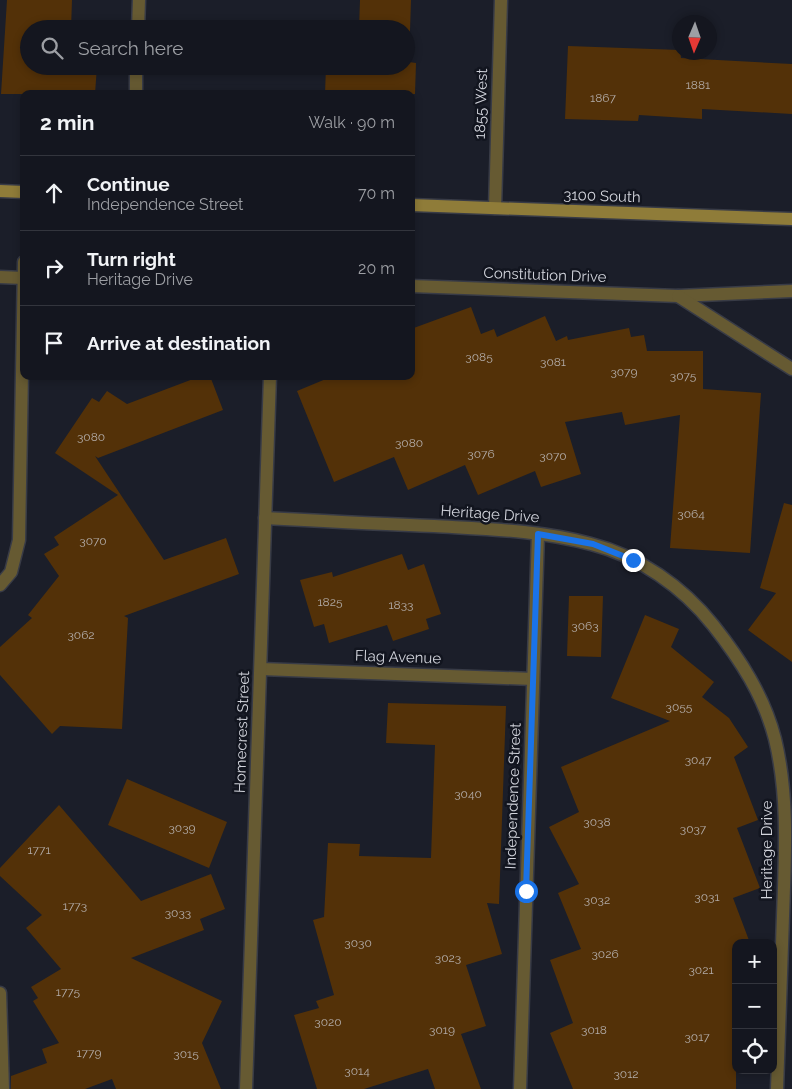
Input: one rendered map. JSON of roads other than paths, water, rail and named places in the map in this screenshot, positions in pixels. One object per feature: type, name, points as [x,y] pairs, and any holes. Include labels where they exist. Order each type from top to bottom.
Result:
[{"type":"main road","points":[[0,191],[20,192]]},
{"type":"main road","name":"3100 South","points":[[415,206],[792,219]]},
{"type":"street","points":[[138,20],[139,0]]},
{"type":"street","name":"1855 West","points":[[494,208],[501,0]]},
{"type":"street","points":[[136,75],[136,90]]},
{"type":"street","points":[[0,277],[20,278]]},
{"type":"street","name":"Constitution Drive","points":[[415,286],[678,296],[792,291]]},
{"type":"street","points":[[678,296],[792,369]]},
{"type":"street","points":[[0,585],[11,572],[19,540],[21,380]]},
{"type":"street","name":"Homecrest Street","points":[[246,1089],[270,380]]},
{"type":"street","name":"Heritage Drive","points":[[266,518],[489,529],[538,534],[593,544],[633,560],[669,581],[699,607],[732,649],[757,691],[774,737],[783,782],[786,827],[777,1089]]},
{"type":"street","name":"Independence Street","points":[[520,1089],[538,534]]},
{"type":"street","name":"Flag Avenue","points":[[261,669],[533,679]]},
{"type":"street","points":[[0,992],[3,1089]]}]
